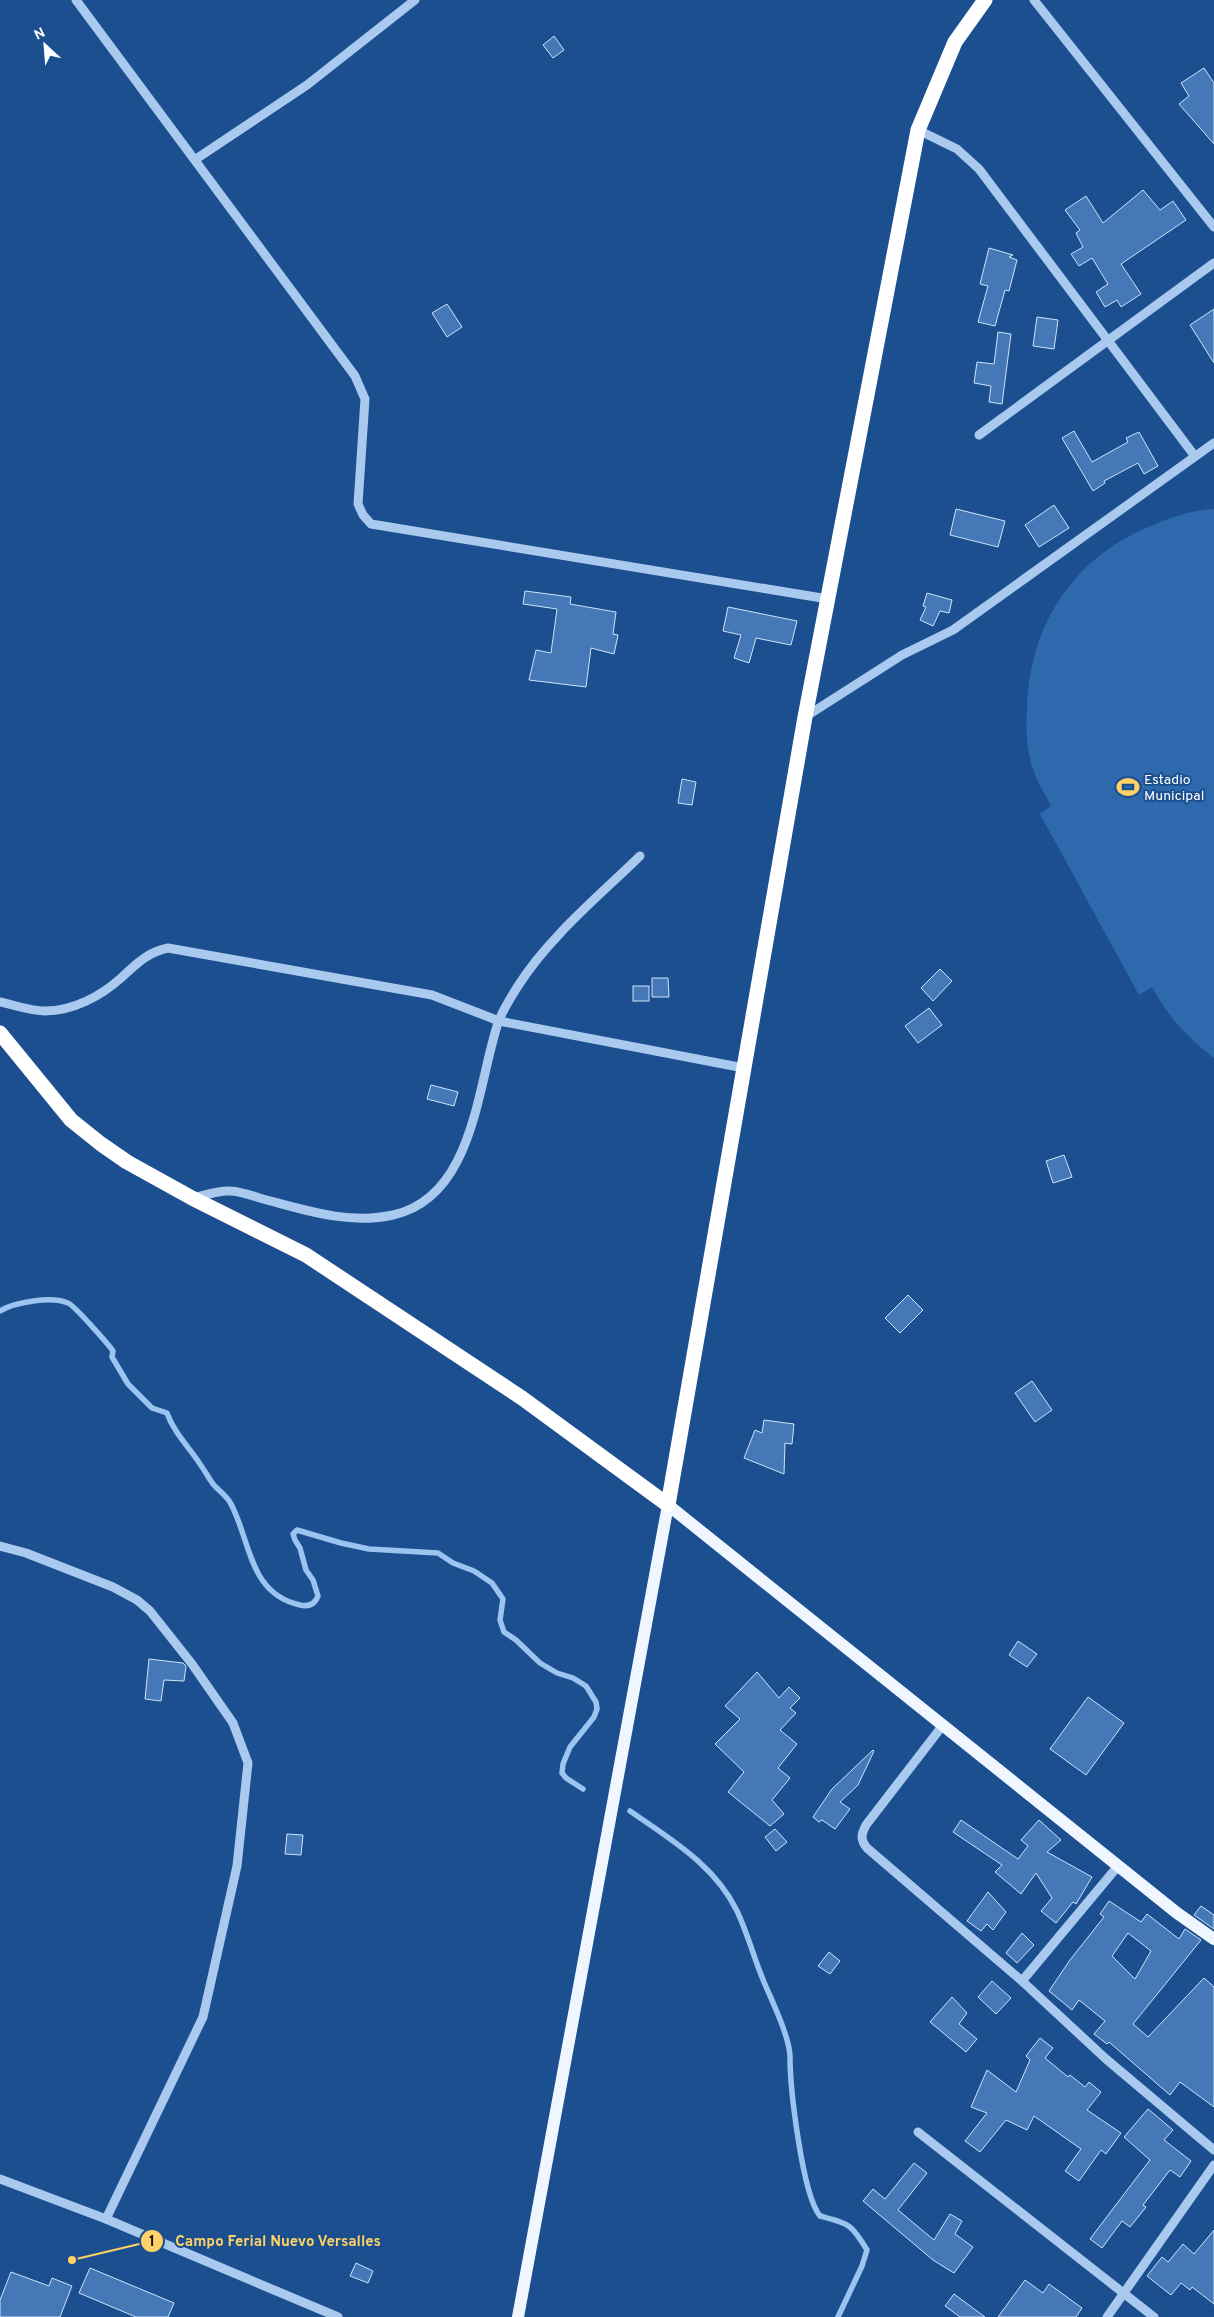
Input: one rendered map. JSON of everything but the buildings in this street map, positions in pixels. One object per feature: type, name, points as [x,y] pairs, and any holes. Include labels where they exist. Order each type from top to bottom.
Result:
[{"type":"highway","points":[[0,1033],[71,1120],[101,1144],[127,1162],[192,1198],[306,1255],[522,1398],[668,1505],[805,717],[918,130],[955,42],[985,0]]},
{"type":"main road","points":[[518,2317],[668,1505],[1118,1866],[1214,1939]]},
{"type":"street","points":[[76,0],[196,159],[362,388],[365,399],[358,504],[363,515],[371,524],[384,528],[828,599]]},
{"type":"street","points":[[196,159],[307,85],[415,0]]},
{"type":"street","points":[[1034,0],[1214,227]]},
{"type":"street","points":[[918,130],[957,149],[979,169],[1194,455]]},
{"type":"street","points":[[979,435],[1214,263]]},
{"type":"street","points":[[805,717],[902,655],[953,630],[1194,455],[1214,443]]},
{"type":"street","points":[[192,1198],[230,1191],[328,1215],[363,1220],[395,1215],[421,1203],[445,1182],[457,1163],[469,1132],[499,1021],[518,985],[550,945],[640,856]]},
{"type":"street","points":[[0,1002],[44,1011],[74,1007],[116,982],[145,956],[156,950],[168,948],[432,996],[499,1021],[744,1068]]},
{"type":"street","points":[[0,1546],[26,1553],[113,1587],[137,1600],[150,1611],[192,1664],[233,1723],[248,1763],[237,1866],[203,2017],[106,2219]]},
{"type":"street","points":[[943,1725],[866,1825],[861,1834],[867,1848],[1022,1981],[1106,2059],[1214,2150]]},
{"type":"street","points":[[1022,1981],[1118,1866]]},
{"type":"street","points":[[918,2132],[1123,2295],[1154,2317]]},
{"type":"street","points":[[1107,2317],[1214,2165]]},
{"type":"street","points":[[0,2179],[106,2219],[338,2317]]},
{"type":"shaded area","name":"Estadio Municipal","points":[[1214,509],[1214,1058],[1179,1026],[1152,987],[1139,995],[1040,814],[1051,806],[1037,779],[1031,762],[1028,747],[1027,708],[1030,678],[1036,650],[1046,623],[1060,599],[1077,577],[1097,558],[1121,541],[1148,527],[1180,515]]},
{"type":"waterway","points":[[0,1311],[15,1305],[43,1300],[68,1303],[77,1310],[113,1351],[112,1357],[128,1384],[152,1408],[167,1413],[178,1433],[213,1484],[231,1504],[254,1565],[261,1578],[271,1590],[283,1599],[306,1606],[313,1603],[318,1596],[293,1534],[297,1530],[369,1549],[438,1553],[453,1563],[474,1571],[492,1583],[503,1599],[500,1620],[504,1632],[516,1640],[540,1663],[586,1686],[596,1702],[597,1709],[594,1717],[570,1747],[563,1764],[562,1773],[566,1778],[583,1789]]},
{"type":"waterway","points":[[630,1811],[676,1843],[704,1867],[728,1895],[741,1920],[787,2040],[798,2140],[814,2204],[820,2216],[843,2223],[853,2229],[867,2250],[862,2266],[838,2317]]},
{"type":"place","name":"Estadio Municipal","points":[[1128,787]]},
{"type":"place","name":"Campo Ferial Nuevo Versalles","points":[[72,2260]]}]
